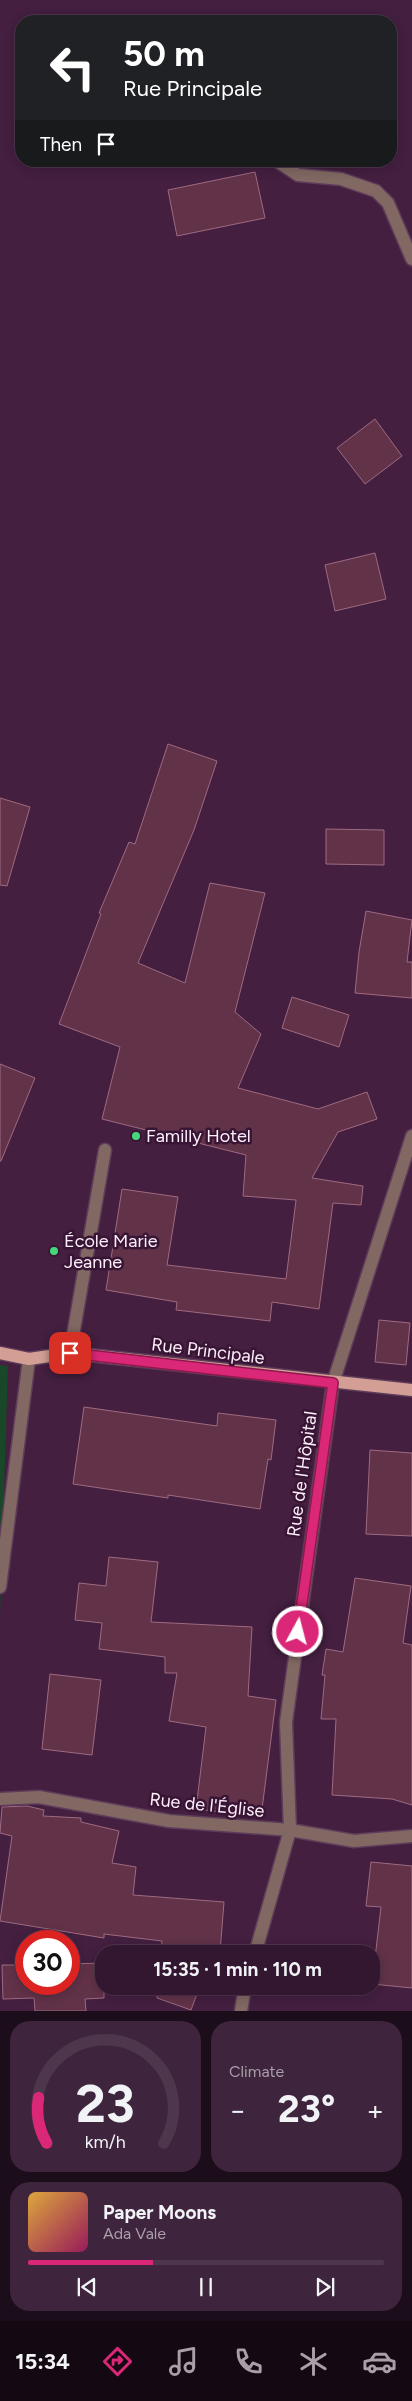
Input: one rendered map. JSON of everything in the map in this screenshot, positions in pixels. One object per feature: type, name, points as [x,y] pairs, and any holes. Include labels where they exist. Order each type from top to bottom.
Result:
[{"type":"main road","name":"Rue Principale","points":[[0,1353],[29,1359],[70,1353],[333,1383],[412,1390]]},
{"type":"street","points":[[286,167],[298,175],[341,178],[376,191],[388,203],[412,259]]},
{"type":"street","name":"Rue de l'Hôpital","points":[[258,1945],[290,1830],[286,1722],[333,1383],[412,1136]]},
{"type":"street","points":[[70,1353],[105,1150]]},
{"type":"street","points":[[0,1587],[29,1359]]},
{"type":"street","name":"Rue de l'Église","points":[[0,1799],[40,1796],[169,1821],[290,1830],[354,1841],[412,1836]]},
{"type":"street","points":[[241,2011],[244,1995]]},
{"type":"green space","points":[[0,1365],[8,1366],[0,1617]]},
{"type":"building","points":[[255,172],[265,218],[177,236],[168,190]]},
{"type":"building","points":[[375,419],[402,456],[365,484],[337,448]]},
{"type":"building","points":[[375,553],[386,599],[335,611],[325,565]]},
{"type":"building","points":[[168,744],[217,761],[194,830],[138,963],[185,983],[210,883],[265,893],[235,1012],[261,1034],[238,1088],[318,1109],[367,1092],[377,1119],[338,1132],[312,1178],[363,1186],[361,1205],[333,1203],[319,1309],[272,1302],[270,1321],[176,1310],[177,1302],[106,1290],[122,1189],[178,1197],[167,1265],[286,1279],[296,1200],[243,1196],[246,1155],[102,1119],[120,1047],[59,1024],[101,914],[99,913],[129,842],[135,844]]},
{"type":"building","points":[[0,798],[30,807],[7,886],[0,885]]},
{"type":"building","points":[[326,829],[384,830],[384,865],[326,864]]},
{"type":"building","points":[[366,911],[412,920],[407,962],[412,962],[412,998],[355,993]]},
{"type":"building","points":[[292,997],[349,1015],[339,1047],[282,1028]]},
{"type":"building","points":[[0,1064],[35,1078],[1,1161],[0,1161]]},
{"type":"building","points":[[379,1320],[410,1323],[406,1365],[375,1362]]},
{"type":"building","points":[[84,1407],[217,1426],[218,1413],[276,1420],[271,1460],[268,1459],[260,1509],[168,1495],[168,1498],[73,1484]]},
{"type":"building","points":[[370,1450],[412,1453],[412,1536],[366,1534]]},
{"type":"building","points":[[109,1557],[158,1562],[151,1622],[252,1627],[248,1696],[276,1700],[261,1817],[196,1809],[206,1727],[169,1721],[177,1673],[165,1673],[165,1657],[99,1649],[102,1623],[75,1620],[79,1583],[106,1586]]},
{"type":"building","points":[[355,1578],[411,1586],[403,1643],[412,1645],[412,1805],[392,1799],[332,1795],[336,1719],[321,1719],[325,1675],[322,1675],[326,1649],[343,1652]]},
{"type":"building","points":[[50,1674],[101,1680],[92,1755],[42,1749]]},
{"type":"building","points":[[27,1806],[44,1810],[43,1816],[81,1818],[81,1822],[119,1831],[112,1863],[136,1867],[133,1895],[224,1902],[221,1945],[162,1945],[162,1941],[104,1934],[104,1938],[80,1934],[80,1930],[55,1930],[0,1921],[12,1836],[0,1833],[2,1807]]},
{"type":"building","points":[[371,1862],[412,1866],[412,1988],[380,1985],[380,1945],[377,1945],[381,1907],[366,1906]]},
{"type":"building","points":[[95,1963],[95,1995],[104,1995],[104,1998],[85,1999],[86,2011],[35,2011],[34,1998],[3,1999],[2,1965],[15,1965],[15,1995],[80,1995],[80,1964]]},
{"type":"building","points":[[157,1995],[197,1995],[191,2010],[157,1998]]},
{"type":"place","name":"Familly Hotel","points":[[136,1136]]},
{"type":"place","name":"École Marie Jeanne","points":[[54,1251]]},
{"type":"route","points":[[70,1353],[333,1383],[298,1632]]}]
